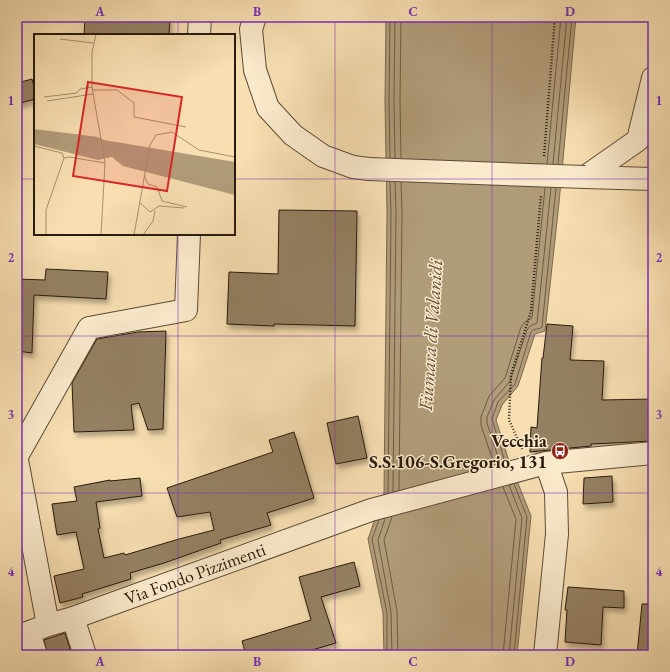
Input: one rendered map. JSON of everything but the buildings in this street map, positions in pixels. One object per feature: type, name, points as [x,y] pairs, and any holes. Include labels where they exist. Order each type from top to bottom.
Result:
[{"type":"street","points":[[199,34],[200,17]]},
{"type":"street","points":[[255,17],[251,29],[256,70],[268,108],[293,135],[323,156],[353,166],[369,169],[653,179]]},
{"type":"street","points":[[585,177],[638,140],[653,78]]},
{"type":"street","points":[[17,456],[89,328],[186,310],[189,235]]},
{"type":"street","name":"Via Fondo Pizzimenti","points":[[22,634],[73,618],[371,510],[533,466],[653,453]]},
{"type":"street","points":[[17,460],[48,625]]},
{"type":"street","points":[[533,466],[556,492],[557,534],[545,655]]},
{"type":"street","points":[[73,618],[85,655]]},
{"type":"street","points":[[22,634],[31,639],[36,655]]},
{"type":"path","points":[[544,160],[555,17]]},
{"type":"path","points":[[533,466],[509,420],[511,375],[531,311],[541,192]]},
{"type":"water","name":"Fiumara di Valanidi","points":[[386,17],[576,17],[559,203],[545,331],[535,334],[518,386],[502,405],[496,420],[508,458],[531,516],[517,655],[384,655],[383,613],[368,539],[384,493],[387,213],[385,101]]},
{"type":"place","name":"Vecchia S.S.106-S.Gregorio, 131","points":[[560,451]]}]
